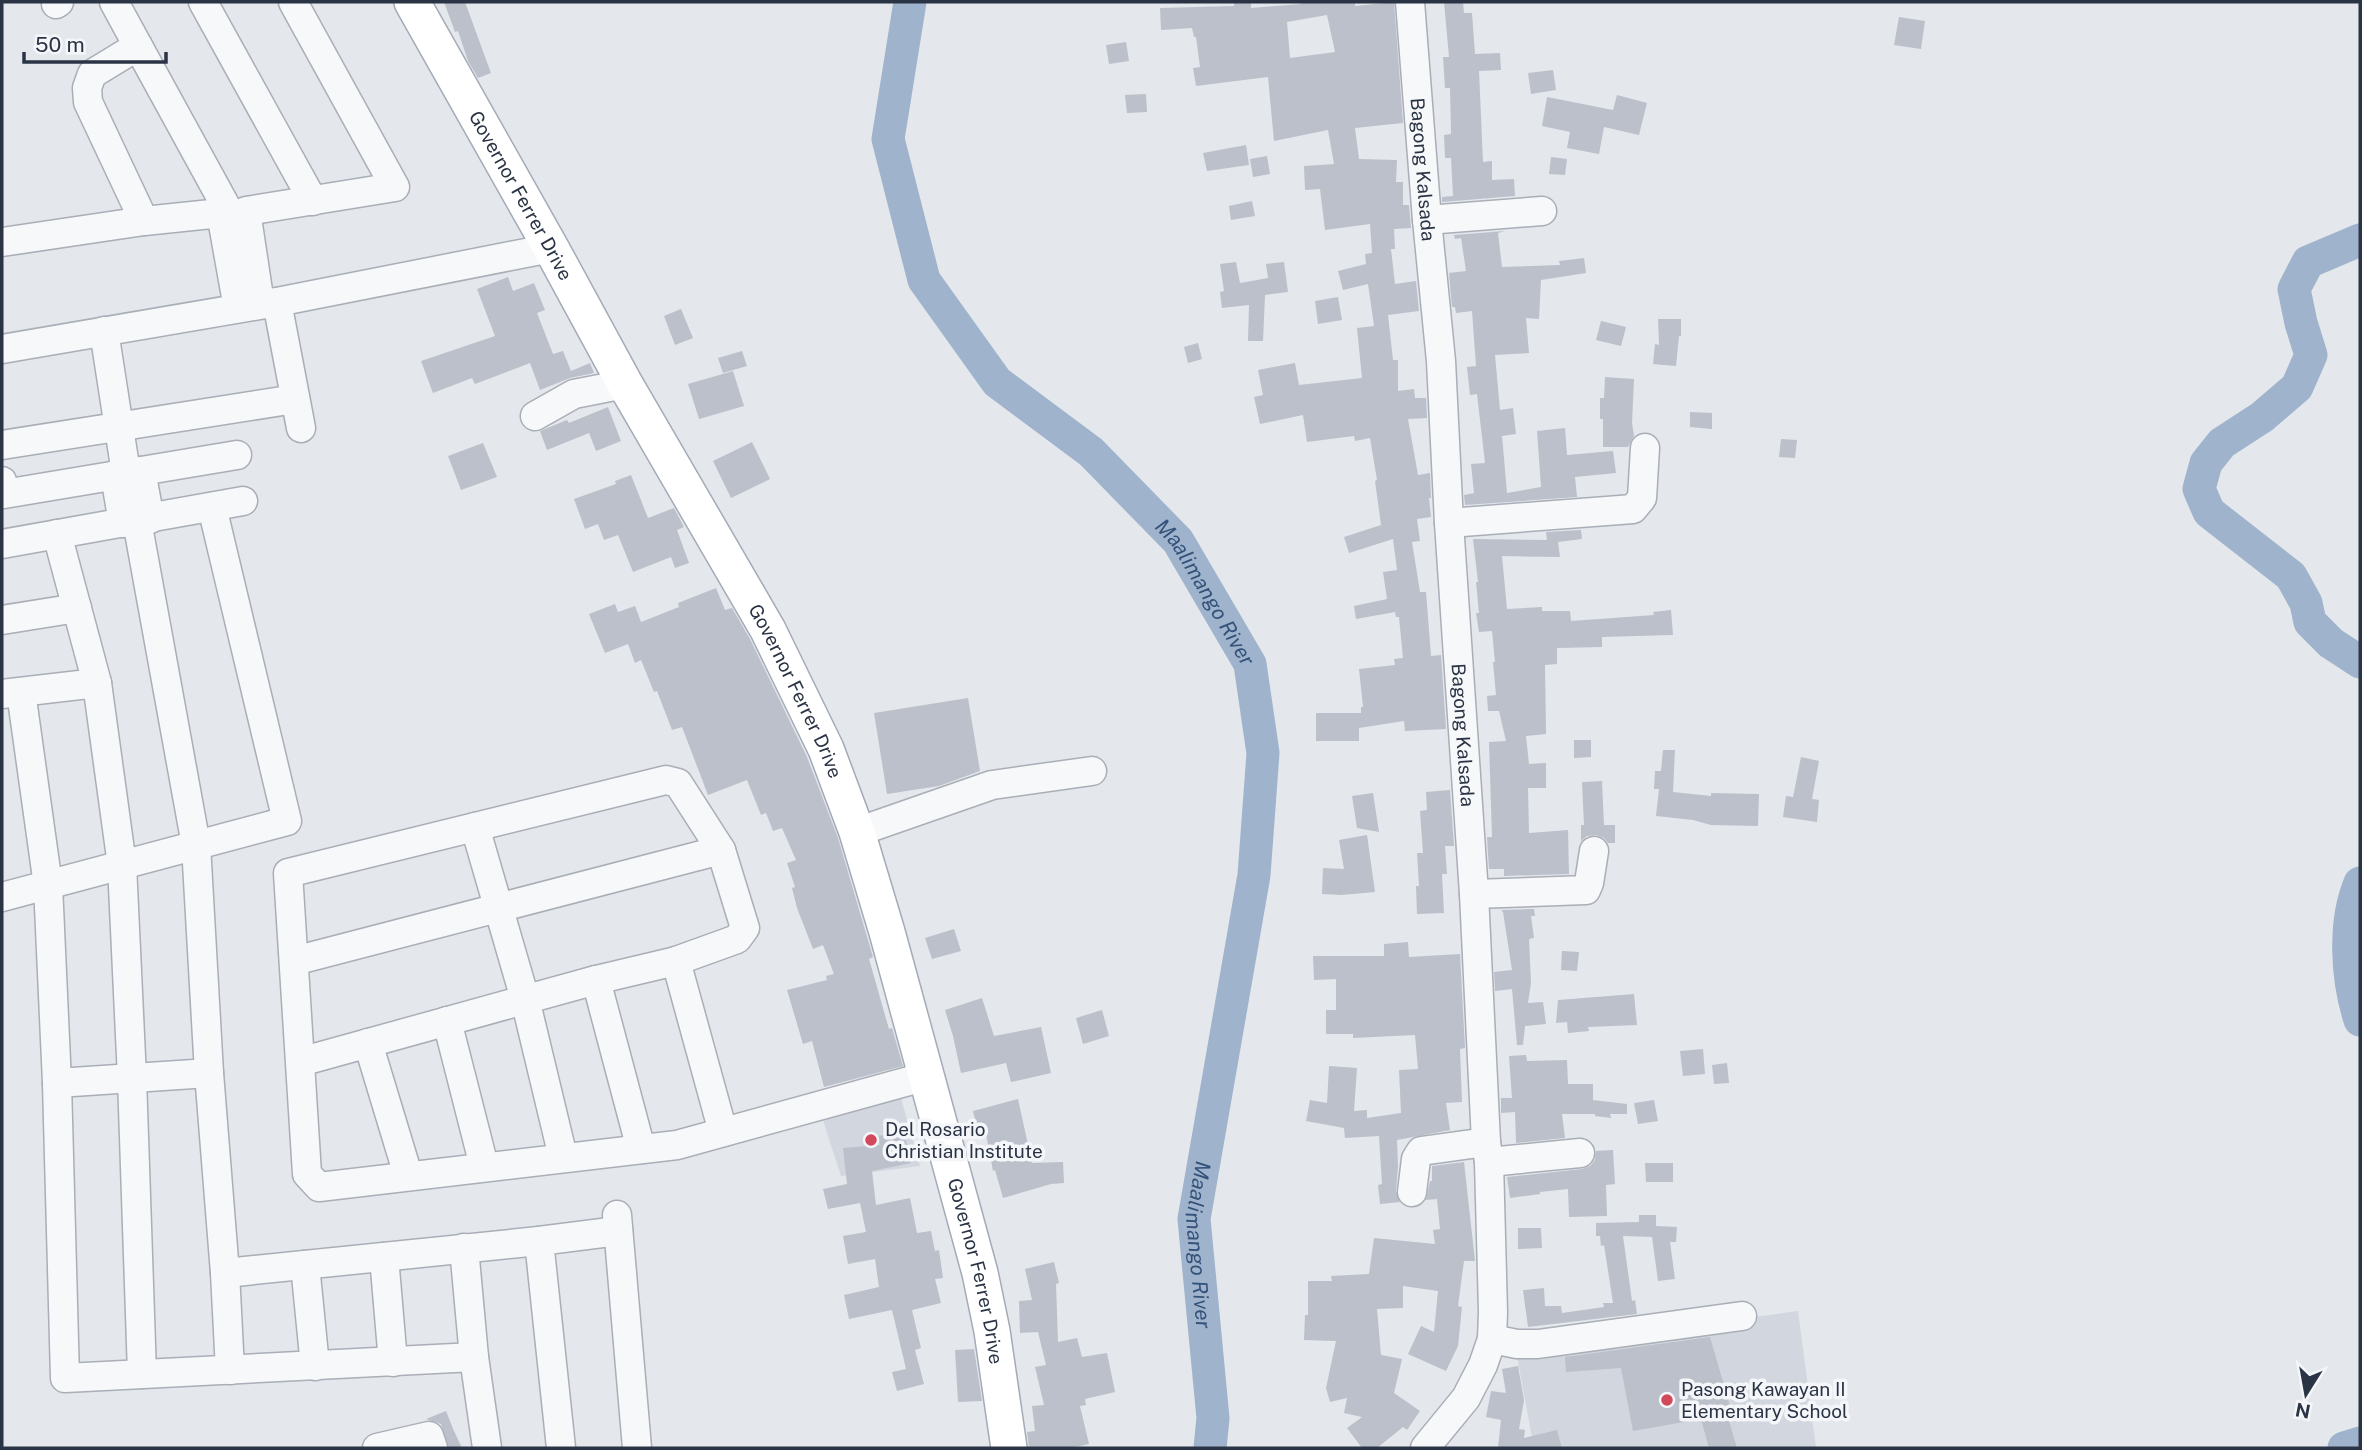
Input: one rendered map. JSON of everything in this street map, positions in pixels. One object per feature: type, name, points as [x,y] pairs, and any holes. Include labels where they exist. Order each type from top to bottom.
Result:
[{"type":"main road","name":"Governor Ferrer Drive","points":[[412,2],[625,384],[768,630],[826,749],[857,832],[981,1273],[1009,1448]]},
{"type":"street","points":[[114,2],[232,212],[258,305],[295,399],[301,428]]},
{"type":"street","points":[[203,2],[313,201]]},
{"type":"street","points":[[2,242],[144,221],[313,201],[395,187],[293,2]]},
{"type":"street","name":"Bagong Kalsada","points":[[1410,2],[1441,362],[1474,894],[1493,1312],[1492,1339],[1483,1365],[1465,1398],[1425,1448]]},
{"type":"street","points":[[138,46],[92,75],[87,88],[88,102],[144,221]]},
{"type":"street","points":[[1427,220],[1542,211]]},
{"type":"street","points":[[2,349],[258,305],[551,248]]},
{"type":"street","points":[[104,331],[118,427],[196,845],[230,1370]]},
{"type":"street","points":[[535,416],[574,394],[625,384]]},
{"type":"street","points":[[2,445],[295,399]]},
{"type":"street","points":[[1449,523],[1633,509],[1642,498],[1645,448]]},
{"type":"street","points":[[2,481],[4,494],[237,455]]},
{"type":"street","points":[[2,544],[243,501]]},
{"type":"street","points":[[2,897],[287,821],[212,507]]},
{"type":"street","points":[[57,534],[97,683],[121,865],[132,1078],[142,1374]]},
{"type":"street","points":[[2,620],[77,608]]},
{"type":"street","points":[[97,683],[11,693],[48,885],[57,1083],[65,1378],[474,1357]]},
{"type":"street","points":[[857,832],[992,785],[1092,771]]},
{"type":"street","points":[[300,1062],[525,999],[676,961],[737,939],[745,928],[721,850],[678,783],[666,780],[288,873],[307,1174],[319,1187],[677,1145],[927,1076]]},
{"type":"street","points":[[475,827],[525,999],[564,1157]]},
{"type":"street","points":[[294,961],[721,850]]},
{"type":"street","points":[[1474,894],[1586,890],[1594,851]]},
{"type":"street","points":[[676,961],[723,1132]]},
{"type":"street","points":[[596,980],[641,1149]]},
{"type":"street","points":[[447,1021],[484,1166]]},
{"type":"street","points":[[368,1043],[408,1175]]},
{"type":"street","points":[[57,1083],[209,1073]]},
{"type":"street","points":[[1412,1192],[1416,1159],[1421,1151],[1580,1153]]},
{"type":"street","points":[[225,1273],[539,1241],[617,1223],[637,1448]]},
{"type":"street","points":[[539,1241],[561,1448]]},
{"type":"street","points":[[464,1248],[474,1357],[487,1448]]},
{"type":"street","points":[[384,1257],[393,1362]]},
{"type":"street","points":[[305,1265],[315,1366]]},
{"type":"street","points":[[1492,1339],[1517,1344],[1538,1344],[1742,1316]]},
{"type":"street","points":[[377,1448],[429,1436],[433,1448]]},
{"type":"shaded area","name":"Del Rosario Christian Institute","points":[[901,1098],[920,1166],[841,1176],[821,1114]]},
{"type":"shaded area","name":"Pasong Kawayan II Elementary School","points":[[1798,1311],[1816,1448],[1534,1448],[1516,1351]]},
{"type":"building","points":[[444,2],[465,2],[491,73],[478,78],[468,61],[458,31],[455,32]]},
{"type":"building","points":[[1234,2],[1251,2],[1251,8],[1301,4],[1300,2],[1355,2],[1355,6],[1394,2],[1403,123],[1355,128],[1359,159],[1397,160],[1396,182],[1403,182],[1403,205],[1409,205],[1411,228],[1394,229],[1395,249],[1391,249],[1395,284],[1416,281],[1419,311],[1388,315],[1393,360],[1398,360],[1398,391],[1414,389],[1415,398],[1426,398],[1427,418],[1408,419],[1418,475],[1430,473],[1431,517],[1417,519],[1420,541],[1412,542],[1420,592],[1426,592],[1431,656],[1441,655],[1446,729],[1405,731],[1404,721],[1359,728],[1359,741],[1316,741],[1316,713],[1361,713],[1363,707],[1359,669],[1395,665],[1394,659],[1403,658],[1399,617],[1396,617],[1395,612],[1356,619],[1354,606],[1387,599],[1383,572],[1397,570],[1393,539],[1349,553],[1344,537],[1381,525],[1370,438],[1355,441],[1354,436],[1307,442],[1303,415],[1260,424],[1254,397],[1263,395],[1258,370],[1295,363],[1299,385],[1362,378],[1357,328],[1374,326],[1368,284],[1343,290],[1338,271],[1366,264],[1365,254],[1372,253],[1370,224],[1325,230],[1320,189],[1305,190],[1304,166],[1334,164],[1328,130],[1274,141],[1268,77],[1196,86],[1193,68],[1200,67],[1196,37],[1192,28],[1161,30],[1160,8],[1234,6]],"holes":[[[1327,15],[1335,52],[1290,58],[1287,22]]]},
{"type":"building","points":[[1444,2],[1463,2],[1464,13],[1472,13],[1475,54],[1500,53],[1501,70],[1479,71],[1483,162],[1492,161],[1492,180],[1514,179],[1515,196],[1442,202],[1442,197],[1453,196],[1451,158],[1445,158],[1444,135],[1451,134],[1450,88],[1445,88],[1443,57],[1449,57]]},
{"type":"building","points":[[1899,17],[1925,21],[1921,49],[1894,45]]},
{"type":"building","points":[[1126,42],[1129,61],[1109,64],[1106,45]]},
{"type":"building","points":[[1553,70],[1556,90],[1531,94],[1528,73]]},
{"type":"building","points":[[1146,94],[1147,112],[1127,113],[1125,95]]},
{"type":"building","points":[[1617,95],[1647,103],[1639,135],[1604,127],[1599,154],[1567,148],[1570,132],[1542,126],[1547,97],[1613,110]]},
{"type":"building","points":[[1246,145],[1249,165],[1207,171],[1203,153]]},
{"type":"building","points":[[1267,156],[1270,174],[1253,177],[1250,159]]},
{"type":"building","points":[[1551,157],[1567,159],[1565,175],[1549,174]]},
{"type":"building","points":[[1252,201],[1255,216],[1231,220],[1229,206]]},
{"type":"building","points":[[1505,231],[1498,233],[1502,267],[1560,265],[1559,261],[1584,258],[1586,273],[1541,280],[1539,319],[1526,318],[1529,353],[1495,355],[1500,410],[1513,408],[1516,434],[1502,436],[1507,493],[1541,487],[1537,431],[1565,428],[1567,455],[1613,451],[1616,473],[1575,477],[1577,497],[1465,505],[1464,495],[1474,493],[1471,464],[1485,463],[1477,394],[1470,395],[1467,367],[1476,366],[1472,311],[1456,313],[1455,307],[1452,307],[1449,273],[1466,271],[1461,238],[1455,239],[1454,235]]},
{"type":"building","points":[[1236,262],[1240,283],[1268,278],[1266,264],[1284,262],[1288,292],[1265,295],[1263,341],[1248,341],[1249,305],[1222,308],[1220,292],[1224,291],[1220,264]]},
{"type":"building","points":[[508,277],[513,291],[534,283],[545,310],[537,313],[553,354],[563,351],[571,371],[590,363],[594,373],[570,378],[540,390],[530,363],[475,384],[472,378],[433,393],[421,361],[495,336],[477,289]]},
{"type":"building","points":[[1338,297],[1342,320],[1318,324],[1315,301]]},
{"type":"building","points":[[681,309],[693,338],[675,345],[664,316]]},
{"type":"building","points":[[1658,319],[1681,319],[1676,366],[1653,364],[1655,344],[1659,345]]},
{"type":"building","points":[[1601,321],[1626,327],[1621,346],[1596,340]]},
{"type":"building","points":[[1198,343],[1202,359],[1188,363],[1184,347]]},
{"type":"building","points":[[742,351],[747,366],[723,373],[718,358]]},
{"type":"building","points":[[733,371],[744,406],[699,419],[688,384]]},
{"type":"building","points":[[1605,377],[1634,379],[1634,436],[1628,447],[1603,447],[1600,398],[1604,398]]},
{"type":"building","points":[[608,407],[621,441],[596,451],[589,433],[547,450],[540,431],[567,420],[569,423]]},
{"type":"building","points":[[1690,412],[1712,413],[1712,429],[1690,427]]},
{"type":"building","points":[[1781,439],[1797,440],[1795,458],[1779,457]]},
{"type":"building","points":[[752,442],[770,479],[731,498],[713,461]]},
{"type":"building","points":[[483,443],[497,477],[461,490],[448,456]]},
{"type":"building","points":[[631,475],[648,518],[674,508],[684,527],[677,530],[689,563],[675,568],[671,557],[633,572],[618,535],[604,540],[598,524],[585,529],[574,499],[616,484],[615,481]]},
{"type":"building","points":[[1581,530],[1582,539],[1558,542],[1560,557],[1502,556],[1507,609],[1542,607],[1542,611],[1570,611],[1571,621],[1654,615],[1653,612],[1671,610],[1673,635],[1602,637],[1602,647],[1557,648],[1557,664],[1545,665],[1546,734],[1526,736],[1529,764],[1546,763],[1546,788],[1528,788],[1529,833],[1568,830],[1569,874],[1504,876],[1504,869],[1489,869],[1487,837],[1492,837],[1489,742],[1506,741],[1499,711],[1488,711],[1487,696],[1496,695],[1495,662],[1492,631],[1479,632],[1476,613],[1479,613],[1478,582],[1473,539],[1547,540],[1546,532]]},
{"type":"building","points":[[716,588],[725,610],[732,608],[750,639],[807,757],[838,838],[873,957],[869,959],[889,1029],[892,1028],[903,1066],[824,1087],[812,1041],[803,1044],[787,990],[827,980],[826,976],[834,974],[823,945],[813,949],[797,908],[792,888],[795,887],[787,863],[796,860],[782,828],[773,831],[766,813],[761,815],[747,780],[708,795],[682,727],[672,730],[641,660],[635,663],[628,644],[605,653],[589,614],[615,604],[618,612],[635,606],[641,622]]},
{"type":"building","points":[[968,698],[980,771],[939,786],[887,794],[874,713]]},
{"type":"building","points":[[1574,740],[1591,740],[1591,757],[1574,758]]},
{"type":"building","points":[[1663,750],[1675,750],[1673,792],[1711,796],[1711,793],[1759,794],[1758,826],[1711,825],[1656,816],[1659,789],[1654,789],[1655,771],[1661,771]]},
{"type":"building","points":[[1801,757],[1819,761],[1812,799],[1819,800],[1817,822],[1783,817],[1786,796],[1793,797]]},
{"type":"building","points":[[1602,781],[1604,825],[1615,825],[1615,843],[1608,843],[1596,835],[1587,836],[1581,841],[1581,825],[1584,825],[1582,782]]},
{"type":"building","points":[[1450,790],[1454,846],[1445,846],[1447,874],[1442,874],[1444,913],[1417,914],[1417,853],[1423,853],[1420,811],[1427,810],[1426,792]]},
{"type":"building","points":[[1373,793],[1379,832],[1357,828],[1352,796]]},
{"type":"building","points":[[1367,835],[1375,892],[1322,894],[1323,868],[1344,869],[1339,840]]},
{"type":"building","points":[[1534,909],[1535,916],[1531,916],[1534,938],[1529,939],[1531,983],[1528,1003],[1543,1002],[1546,1024],[1525,1026],[1523,1045],[1517,1045],[1512,989],[1495,991],[1494,972],[1512,970],[1501,910]]},
{"type":"building","points":[[954,929],[961,951],[932,959],[925,938]]},
{"type":"building","points":[[1408,942],[1409,957],[1460,954],[1465,1048],[1460,1049],[1462,1102],[1446,1103],[1450,1130],[1397,1140],[1396,1191],[1400,1202],[1380,1204],[1378,1185],[1382,1184],[1379,1136],[1345,1138],[1344,1128],[1306,1121],[1310,1100],[1327,1103],[1329,1066],[1357,1068],[1354,1111],[1367,1110],[1367,1118],[1401,1113],[1399,1070],[1418,1069],[1415,1035],[1353,1038],[1353,1034],[1326,1034],[1326,1010],[1336,1010],[1336,979],[1314,980],[1313,956],[1384,956],[1384,944]]},
{"type":"building","points":[[1562,951],[1579,952],[1577,971],[1561,970]]},
{"type":"building","points":[[1634,994],[1637,1025],[1588,1027],[1589,1031],[1568,1033],[1567,1022],[1556,1023],[1558,1000]]},
{"type":"building","points":[[982,998],[994,1036],[1041,1027],[1051,1073],[1011,1082],[1006,1063],[961,1073],[945,1010]]},
{"type":"building","points":[[1102,1010],[1109,1036],[1083,1044],[1076,1018]]},
{"type":"building","points":[[1703,1049],[1705,1074],[1683,1076],[1680,1051]]},
{"type":"building","points":[[1526,1055],[1527,1061],[1567,1060],[1568,1084],[1593,1084],[1593,1100],[1627,1104],[1627,1114],[1610,1114],[1611,1118],[1595,1114],[1562,1114],[1565,1138],[1516,1143],[1515,1112],[1501,1113],[1501,1098],[1512,1098],[1509,1056]]},
{"type":"building","points":[[1727,1063],[1729,1083],[1714,1084],[1712,1065]]},
{"type":"building","points":[[1018,1099],[1032,1163],[1063,1162],[1064,1183],[1051,1184],[1003,1198],[995,1170],[993,1171],[986,1134],[979,1136],[973,1111]]},
{"type":"building","points":[[1654,1100],[1658,1121],[1638,1124],[1634,1103]]},
{"type":"building","points":[[904,1131],[911,1163],[872,1171],[876,1205],[910,1198],[917,1233],[931,1231],[935,1251],[939,1250],[943,1278],[935,1279],[941,1303],[912,1310],[921,1348],[915,1350],[924,1384],[897,1391],[892,1372],[906,1369],[892,1310],[849,1319],[844,1295],[879,1287],[875,1259],[848,1264],[843,1236],[866,1232],[860,1203],[828,1209],[823,1189],[847,1184],[843,1148],[880,1145],[878,1136]]},
{"type":"building","points":[[1613,1150],[1615,1184],[1606,1185],[1607,1216],[1569,1217],[1568,1189],[1510,1198],[1507,1177],[1582,1169],[1595,1160],[1596,1151]]},
{"type":"building","points":[[1464,1162],[1475,1261],[1464,1261],[1458,1306],[1462,1307],[1458,1346],[1446,1371],[1408,1354],[1421,1326],[1434,1332],[1438,1291],[1403,1286],[1403,1308],[1377,1309],[1381,1355],[1402,1359],[1394,1393],[1420,1411],[1407,1430],[1403,1427],[1377,1448],[1362,1448],[1347,1428],[1362,1417],[1344,1413],[1347,1398],[1330,1402],[1326,1388],[1336,1341],[1304,1340],[1305,1315],[1308,1315],[1308,1281],[1332,1281],[1331,1276],[1369,1274],[1374,1238],[1435,1244],[1433,1230],[1440,1229],[1437,1199],[1426,1200],[1432,1181],[1432,1166]]},
{"type":"building","points":[[1645,1163],[1673,1163],[1673,1182],[1646,1182]]},
{"type":"building","points":[[1639,1215],[1656,1215],[1656,1226],[1677,1227],[1676,1242],[1670,1242],[1675,1279],[1658,1281],[1652,1237],[1623,1236],[1632,1301],[1635,1300],[1637,1314],[1528,1327],[1523,1290],[1544,1288],[1545,1306],[1561,1306],[1562,1313],[1604,1307],[1603,1303],[1613,1303],[1604,1245],[1601,1246],[1600,1236],[1596,1236],[1596,1223],[1639,1222]]},
{"type":"building","points":[[1518,1228],[1541,1228],[1542,1248],[1518,1249]]},
{"type":"building","points":[[1054,1262],[1059,1283],[1056,1284],[1058,1342],[1077,1338],[1082,1357],[1107,1353],[1115,1392],[1085,1399],[1086,1405],[1080,1406],[1089,1444],[1071,1448],[1029,1448],[1027,1432],[1035,1431],[1032,1406],[1044,1405],[1035,1367],[1046,1365],[1038,1332],[1020,1333],[1019,1301],[1032,1300],[1025,1269]]},
{"type":"building","points":[[1710,1337],[1730,1406],[1725,1407],[1737,1448],[1709,1448],[1701,1419],[1633,1431],[1621,1368],[1566,1372],[1565,1357]]},
{"type":"building","points":[[974,1349],[982,1401],[958,1402],[955,1350]]},
{"type":"building","points":[[1518,1366],[1524,1400],[1519,1429],[1525,1430],[1524,1438],[1557,1430],[1562,1448],[1498,1448],[1501,1420],[1486,1417],[1491,1391],[1506,1393],[1502,1369]]},
{"type":"building","points":[[446,1411],[462,1448],[449,1448],[441,1424],[426,1419]]},
{"type":"waterway","name":"Maalimango River","points":[[910,2],[888,139],[924,280],[997,382],[1091,452],[1178,541],[1250,664],[1263,753],[1254,875],[1194,1219],[1213,1418],[1210,1448]]},
{"type":"waterway","points":[[2360,240],[2308,262],[2294,289],[2311,355],[2297,387],[2262,417],[2222,443],[2206,463],[2199,489],[2209,512],[2291,576],[2306,603],[2310,622],[2331,643],[2360,662]]},
{"type":"waterway","points":[[2360,883],[2349,933],[2352,987],[2360,1020]]},
{"type":"waterway","points":[[2344,1448],[2360,1443]]},
{"type":"place","name":"Del Rosario Christian Institute","points":[[871,1140]]},
{"type":"place","name":"Pasong Kawayan II Elementary School","points":[[1667,1400]]}]
